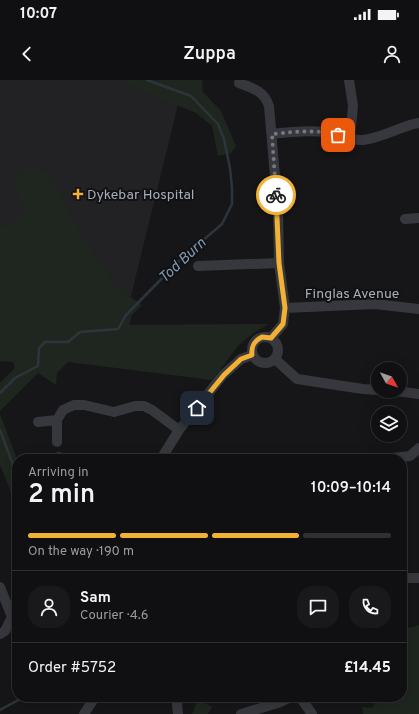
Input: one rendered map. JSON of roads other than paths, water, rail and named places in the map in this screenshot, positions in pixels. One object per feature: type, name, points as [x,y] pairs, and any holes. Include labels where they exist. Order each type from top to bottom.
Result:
[{"type":"street","points":[[349,80],[353,106],[350,138]]},
{"type":"street","points":[[239,83],[255,88],[267,100],[269,106],[278,212],[279,263],[285,308],[283,324],[271,338]]},
{"type":"street","points":[[272,134],[306,131],[325,132],[362,140],[382,136],[406,125],[419,123]]},
{"type":"street","points":[[405,219],[419,218]]},
{"type":"street","points":[[198,266],[279,263]]},
{"type":"street","name":"Finglas Avenue","points":[[285,308],[375,304],[419,309]]},
{"type":"street","points":[[265,336],[271,338],[278,346],[278,351],[274,359],[269,363],[258,362],[252,355],[252,345],[257,339],[265,336]]},
{"type":"street","points":[[163,454],[179,430],[224,375],[241,359],[252,355]]},
{"type":"street","points":[[274,359],[297,379],[371,389]]},
{"type":"street","points":[[407,392],[419,394]]},
{"type":"street","points":[[57,442],[57,420],[63,410],[74,405],[84,405],[114,412],[136,406],[144,406],[152,410],[179,430]]},
{"type":"street","points":[[38,422],[57,420]]},
{"type":"street","points":[[407,456],[410,456],[419,448]]},
{"type":"street","points":[[407,578],[419,578]]},
{"type":"street","points":[[0,587],[12,617],[5,631],[0,634]]},
{"type":"street","points":[[84,714],[92,702]]},
{"type":"street","points":[[178,702],[178,714]]},
{"type":"street","points":[[241,714],[282,702]]},
{"type":"street","points":[[304,702],[312,714]]},
{"type":"waterway","name":"Tod Burn","points":[[0,393],[15,378],[38,366],[39,348],[45,342],[68,342],[80,332],[118,329],[126,315],[181,259],[222,224],[232,204],[230,168],[224,139],[218,124],[191,96],[147,80]]},
{"type":"waterway","name":"Tod Burn","points":[[0,430],[12,462]]},
{"type":"waterway","name":"Tod Burn","points":[[0,710],[15,702]]},
{"type":"place","name":"Dykebar Hospital","points":[[78,194]]}]
